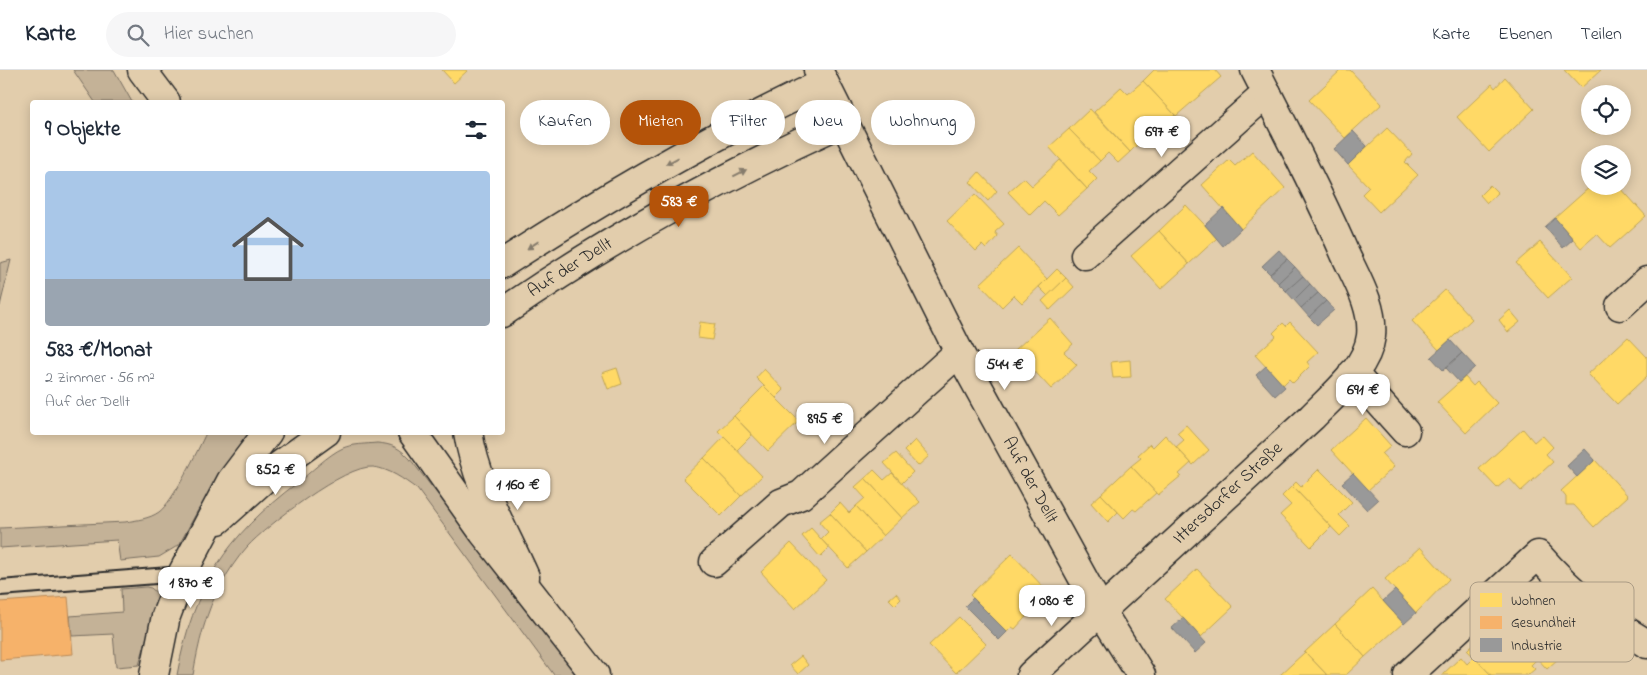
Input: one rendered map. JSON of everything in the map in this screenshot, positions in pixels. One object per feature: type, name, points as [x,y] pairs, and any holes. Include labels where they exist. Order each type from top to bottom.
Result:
[{"type":"street","points":[[142,70],[164,100]]},
{"type":"street","name":"Auf der Dellt","points":[[505,262],[648,174],[821,76],[832,100]]},
{"type":"street","name":"Ittersdorfer Straße","points":[[1086,255],[1261,82],[1322,202],[1368,304],[1371,335],[1364,356],[1353,373],[1305,424],[1101,611]]},
{"type":"street","name":"Auf der Dellt","points":[[506,313],[590,256],[665,212],[798,145]]},
{"type":"street","name":"Auf der Dellt","points":[[855,145],[959,352],[1101,611],[1141,675]]},
{"type":"street","points":[[1620,306],[1647,281]]},
{"type":"street","points":[[714,562],[780,502],[801,495],[959,352]]},
{"type":"street","points":[[1353,373],[1405,431]]},
{"type":"street","points":[[154,675],[166,616],[182,574],[204,536],[231,481],[266,435]]},
{"type":"street","points":[[204,536],[222,515],[276,468],[322,435]]},
{"type":"street","points":[[414,435],[483,532],[595,675]]},
{"type":"street","points":[[468,435],[471,452],[483,487],[536,599]]},
{"type":"street","points":[[1509,582],[1538,555],[1561,582]]},
{"type":"street","points":[[1031,675],[1101,611]]},
{"type":"street","points":[[1408,675],[1470,618]]},
{"type":"street","points":[[1634,636],[1647,644]]},
{"type":"lane","points":[[0,588],[182,574]]},
{"type":"shaded area","points":[[73,70],[114,70],[131,100],[94,100]]},
{"type":"shaded area","points":[[11,260],[0,306],[0,263]]},
{"type":"shaded area","points":[[205,435],[251,435],[198,510],[179,545],[159,557],[120,561],[117,540],[0,548],[0,528],[125,522],[151,516],[165,506],[191,463]]},
{"type":"shaded area","points":[[377,443],[395,447],[410,459],[579,675],[554,675],[417,489],[391,472],[373,467],[345,475],[326,485],[271,525],[247,547],[236,560],[211,606],[200,640],[193,675],[177,675],[184,644],[203,590],[216,566],[232,544],[272,503],[332,455],[347,447]]},
{"type":"shaded area","points":[[151,588],[159,595],[139,665],[116,667],[113,634],[72,636],[70,616],[122,612],[121,589]]},
{"type":"building: Wohnen","points":[[442,70],[467,70],[467,71],[454,83]]},
{"type":"building: Wohnen","points":[[1154,70],[1215,70],[1221,77],[1176,116],[1143,81]]},
{"type":"building: Wohnen","points":[[1341,70],[1350,70],[1382,104],[1345,138],[1309,100]]},
{"type":"building: Wohnen","points":[[1564,70],[1601,70],[1584,85],[1581,85],[1581,88]]},
{"type":"building: Wohnen","points":[[1505,77],[1534,109],[1489,152],[1457,117],[1492,84],[1495,88]]},
{"type":"building: Wohnen","points":[[1143,81],[1175,115],[1144,144],[1141,141],[1130,152],[1094,112],[1121,87],[1128,94]]},
{"type":"building: Wohnen","points":[[1090,109],[1130,152],[1118,163],[1108,153],[1100,161],[1069,129]]},
{"type":"building: Wohnen","points":[[1387,128],[1412,154],[1405,162],[1418,175],[1379,212],[1362,194],[1369,187],[1348,165]]},
{"type":"building: Wohnen","points":[[1069,129],[1100,161],[1089,171],[1097,179],[1087,189],[1049,147]]},
{"type":"building: Wohnen","points":[[1252,151],[1285,188],[1241,229],[1202,185],[1229,160],[1235,166]]},
{"type":"building: Wohnen","points":[[1060,160],[1087,189],[1058,215],[1044,201],[1030,215],[1008,192],[1024,178],[1032,186]]},
{"type":"building: Wohnen","points":[[979,172],[997,191],[988,201],[970,182]]},
{"type":"building: Wohnen","points":[[1490,185],[1498,193],[1487,203],[1480,195]]},
{"type":"building: Wohnen","points":[[975,194],[1004,224],[995,232],[998,236],[986,249],[982,245],[976,251],[947,221]]},
{"type":"building: Wohnen","points":[[1581,195],[1627,195],[1646,216],[1610,248],[1597,234],[1581,248],[1555,218]]},
{"type":"building: Wohnen","points":[[1186,205],[1217,238],[1189,264],[1159,231]]},
{"type":"building: Wohnen","points":[[1159,231],[1189,264],[1161,289],[1131,256]]},
{"type":"building: Wohnen","points":[[1540,242],[1572,277],[1548,298],[1516,263]]},
{"type":"building: Wohnen","points":[[1018,248],[1047,279],[1022,303],[1014,295],[1002,307],[980,284]]},
{"type":"building: Wohnen","points":[[1057,269],[1066,278],[1048,296],[1039,287]]},
{"type":"building: Wohnen","points":[[1066,278],[1074,287],[1050,310],[1042,301]]},
{"type":"building: Wohnen","points":[[1445,290],[1472,319],[1439,350],[1412,321]]},
{"type":"building: Wohnen","points":[[1510,310],[1520,322],[1508,332],[1499,320]]},
{"type":"building: Wohnen","points":[[1050,318],[1073,344],[1064,352],[1077,365],[1051,389],[1015,350]]},
{"type":"building: Wohnen","points":[[700,322],[715,324],[712,340],[698,338]]},
{"type":"building: Wohnen","points":[[1290,322],[1318,352],[1307,362],[1310,366],[1293,383],[1289,379],[1283,385],[1255,355],[1276,336],[1273,333],[1283,323],[1286,326]]},
{"type":"building: Wohnen","points":[[1628,337],[1647,357],[1647,376],[1617,404],[1588,374]]},
{"type":"building: Wohnen","points":[[1130,360],[1131,377],[1113,378],[1111,362]]},
{"type":"building: Wohnen","points":[[617,368],[622,384],[608,389],[602,373]]},
{"type":"building: Wohnen","points":[[764,369],[784,390],[776,398],[756,378]]},
{"type":"building: Wohnen","points":[[1465,377],[1473,386],[1477,382],[1497,403],[1466,433],[1437,402]]},
{"type":"building: Wohnen","points":[[764,386],[799,421],[768,451],[734,416]]},
{"type":"building: Wohnen","points":[[734,416],[752,435],[737,450],[718,431]]},
{"type":"building: Wohnen","points":[[1366,418],[1391,446],[1382,454],[1394,467],[1368,490],[1331,450]]},
{"type":"building: Wohnen","points":[[1186,425],[1209,450],[1193,465],[1176,447],[1184,440],[1177,433]]},
{"type":"building: Wohnen","points":[[1523,429],[1534,442],[1542,435],[1553,447],[1546,454],[1553,462],[1521,491],[1509,478],[1497,488],[1479,469]]},
{"type":"building: Wohnen","points":[[1165,435],[1191,463],[1179,474],[1181,476],[1158,495],[1131,466],[1141,458],[1138,455],[1150,444],[1153,447]]},
{"type":"building: Wohnen","points":[[724,437],[762,476],[741,496],[704,458]]},
{"type":"building: Wohnen","points":[[915,440],[929,456],[918,466],[904,451]]},
{"type":"building: Wohnen","points":[[896,453],[913,472],[902,483],[884,463]]},
{"type":"building: Wohnen","points":[[704,458],[741,496],[721,516],[683,478]]},
{"type":"building: Wohnen","points":[[1595,460],[1628,496],[1594,527],[1574,505],[1566,505],[1566,497],[1561,491]]},
{"type":"building: Wohnen","points":[[1131,466],[1156,493],[1136,511],[1133,509],[1124,518],[1101,494]]},
{"type":"building: Wohnen","points":[[1319,469],[1352,502],[1339,515],[1350,526],[1340,536],[1292,486],[1296,482],[1301,487]]},
{"type":"building: Wohnen","points":[[874,470],[884,480],[892,473],[920,502],[902,518],[865,478]]},
{"type":"building: Wohnen","points":[[865,478],[902,518],[883,536],[856,506],[865,498],[855,487]]},
{"type":"building: Wohnen","points":[[1292,486],[1331,527],[1311,547],[1280,515],[1291,505],[1282,496]]},
{"type":"building: Wohnen","points":[[1101,494],[1118,512],[1108,522],[1091,503]]},
{"type":"building: Wohnen","points":[[840,503],[849,513],[856,506],[883,536],[866,552],[830,513]]},
{"type":"building: Wohnen","points":[[830,513],[866,552],[848,568],[821,539],[828,532],[819,522]]},
{"type":"building: Wohnen","points":[[811,528],[829,548],[820,557],[802,536]]},
{"type":"building: Wohnen","points":[[791,543],[826,580],[795,609],[761,572]]},
{"type":"building: Wohnen","points":[[1420,547],[1449,579],[1416,613],[1385,579]]},
{"type":"building: Wohnen","points":[[1012,554],[1048,592],[1015,629],[1012,627],[1007,632],[970,595]]},
{"type":"building: Wohnen","points":[[1197,569],[1233,607],[1201,637],[1165,599]]},
{"type":"building: Wohnen","points":[[1372,589],[1403,623],[1365,657],[1335,624]]},
{"type":"building: Wohnen","points":[[896,593],[901,599],[895,605],[889,599]]},
{"type":"building: Wohnen","points":[[959,617],[986,644],[956,673],[929,645]]},
{"type":"building: Wohnen","points":[[1335,624],[1365,657],[1346,675],[1327,675],[1305,652]]},
{"type":"building: Wohnen","points":[[1305,652],[1327,675],[1280,675]]},
{"type":"building: Wohnen","points":[[801,656],[808,665],[798,674],[790,665]]},
{"type":"building: Wohnen","points":[[1461,657],[1467,664],[1470,661],[1479,662],[1491,675],[1442,675]]},
{"type":"building: Wohnen","points":[[1479,662],[1534,662],[1531,665],[1535,669],[1528,675],[1491,675]]},
{"type":"building: Wohnen","points":[[1540,662],[1555,662],[1547,669]]},
{"type":"building: Gesundheit","points":[[68,597],[73,654],[0,660],[0,602]]},
{"type":"building: Industrie","points":[[1353,131],[1367,146],[1348,165],[1334,149]]},
{"type":"building: Industrie","points":[[1223,208],[1241,229],[1223,246],[1205,225]]},
{"type":"building: Industrie","points":[[1555,218],[1573,239],[1563,248],[1545,227]]},
{"type":"building: Industrie","points":[[1279,250],[1287,259],[1270,274],[1262,266]]},
{"type":"building: Industrie","points":[[1287,259],[1295,267],[1278,283],[1270,274]]},
{"type":"building: Industrie","points":[[1295,267],[1303,276],[1286,291],[1278,283]]},
{"type":"building: Industrie","points":[[1303,276],[1310,284],[1294,300],[1286,291]]},
{"type":"building: Industrie","points":[[1310,284],[1318,293],[1301,308],[1294,300]]},
{"type":"building: Industrie","points":[[1318,293],[1326,301],[1309,317],[1301,308]]},
{"type":"building: Industrie","points":[[1326,301],[1334,310],[1317,325],[1309,317]]},
{"type":"building: Industrie","points":[[1450,340],[1462,353],[1443,370],[1431,357]]},
{"type":"building: Industrie","points":[[1462,353],[1475,367],[1459,382],[1446,368]]},
{"type":"building: Industrie","points":[[1266,366],[1285,387],[1275,396],[1256,375]]},
{"type":"building: Industrie","points":[[1585,449],[1595,460],[1577,477],[1567,466]]},
{"type":"building: Industrie","points":[[1353,473],[1378,500],[1367,510],[1342,483]]},
{"type":"building: Industrie","points":[[1395,590],[1416,613],[1404,624],[1383,601]]},
{"type":"building: Industrie","points":[[973,598],[1007,632],[999,640],[965,606]]},
{"type":"building: Industrie","points":[[1183,618],[1206,643],[1195,653],[1172,628]]}]
